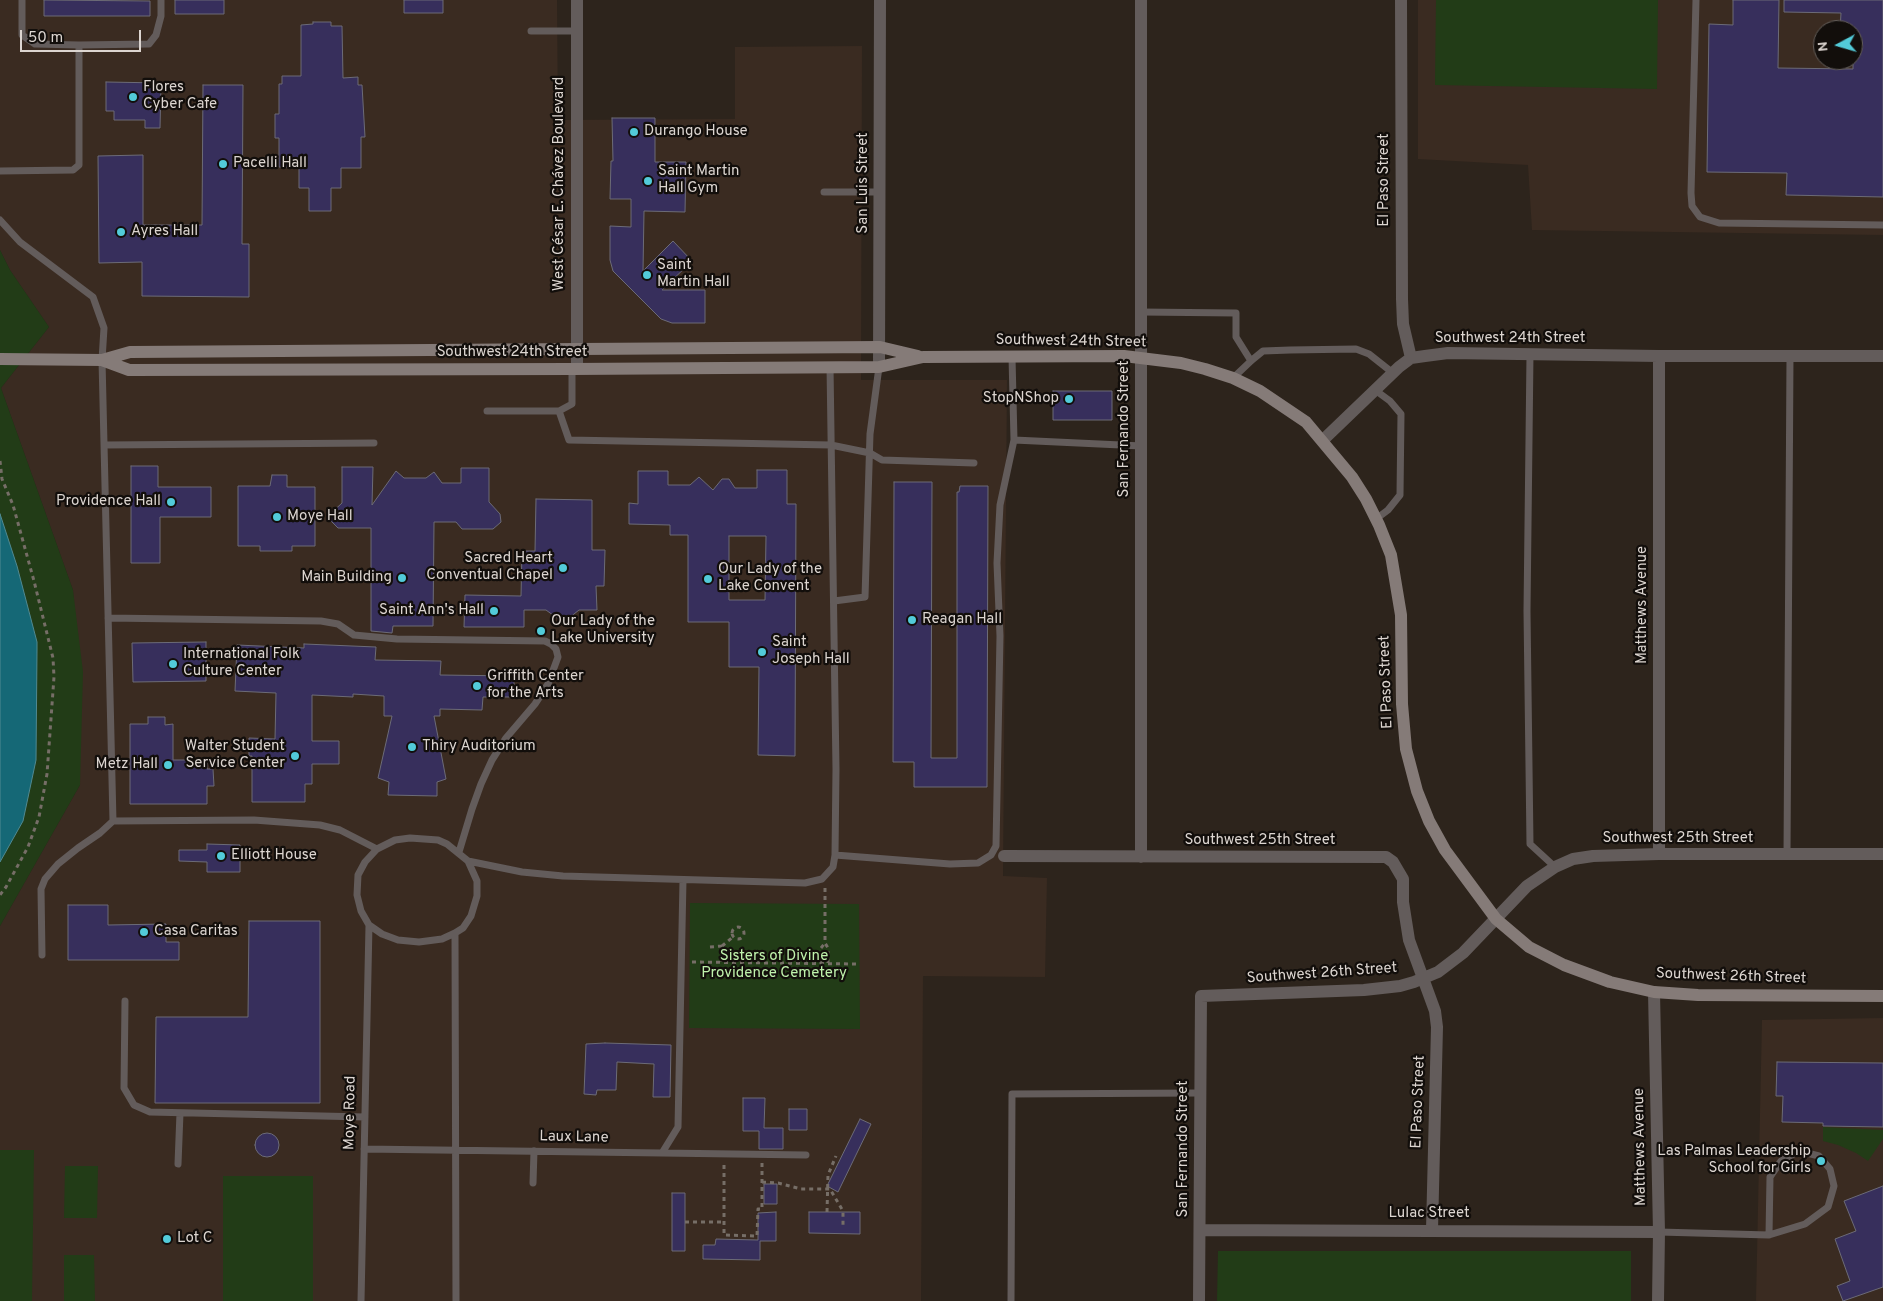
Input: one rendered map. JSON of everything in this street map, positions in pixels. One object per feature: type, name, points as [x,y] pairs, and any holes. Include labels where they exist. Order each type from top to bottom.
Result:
[{"type":"main road","name":"Southwest 24th Street","points":[[0,359],[102,360],[130,352],[880,347],[923,357],[1142,357],[1197,367],[1233,378],[1260,391],[1285,407],[1306,422],[1322,440]]},
{"type":"main road","name":"Southwest 24th Street","points":[[102,360],[129,370],[574,369],[880,367],[923,357]]},
{"type":"main road","name":"El Paso Street","points":[[1322,440],[1352,477],[1366,498],[1391,556],[1401,615],[1402,704],[1406,749],[1417,791],[1429,821],[1445,850],[1496,919]]},
{"type":"main road","name":"Southwest 26th Street","points":[[1496,919],[1529,946],[1564,965],[1610,982],[1654,992],[1698,995],[1883,996]]},
{"type":"street","name":"West César E. Chávez Boulevard","points":[[574,369],[577,349],[577,0]]},
{"type":"street","name":"San Luis Street","points":[[880,0],[880,367]]},
{"type":"street","name":"San Fernando Street","points":[[1141,0],[1141,857]]},
{"type":"street","name":"El Paso Street","points":[[1401,0],[1402,298],[1403,324],[1412,358]]},
{"type":"street","name":"Southwest 24th Street","points":[[1412,358],[1448,353],[1659,356],[1883,356]]},
{"type":"street","name":"Matthews Avenue","points":[[1659,356],[1659,854]]},
{"type":"street","points":[[1322,440],[1393,373],[1412,358]]},
{"type":"street","name":"Southwest 25th Street","points":[[1496,919],[1527,886],[1555,867],[1573,859],[1593,856],[1659,854],[1883,854]]},
{"type":"street","name":"Southwest 25th Street","points":[[1004,856],[1386,857],[1398,868],[1403,879],[1403,902],[1409,940],[1423,978]]},
{"type":"street","name":"Southwest 26th Street","points":[[1201,996],[1364,990],[1400,986],[1438,972],[1463,953],[1496,919]]},
{"type":"street","name":"El Paso Street","points":[[1423,978],[1435,1011],[1437,1027],[1432,1230]]},
{"type":"street","name":"Matthews Avenue","points":[[1654,992],[1659,1232],[1658,1301]]},
{"type":"street","name":"San Fernando Street","points":[[1199,1301],[1201,996]]},
{"type":"street","name":"Lulac Street","points":[[1200,1230],[1659,1232]]},
{"type":"lane","points":[[22,0],[22,35],[35,44],[79,46],[149,44],[156,35],[161,16],[161,0]]},
{"type":"lane","points":[[1696,0],[1691,192],[1692,206],[1700,217],[1720,223],[1883,225]]},
{"type":"lane","points":[[531,31],[577,31]]},
{"type":"lane","points":[[0,171],[73,170],[79,165],[79,46]]},
{"type":"lane","points":[[824,192],[880,192]]},
{"type":"lane","points":[[0,220],[20,242],[93,297],[104,328],[102,360],[113,821]]},
{"type":"lane","points":[[1142,312],[1236,313],[1236,337],[1251,361]]},
{"type":"lane","points":[[1233,378],[1263,352],[1356,349],[1369,354],[1393,373]]},
{"type":"lane","points":[[1530,354],[1527,611],[1530,844],[1555,867]]},
{"type":"lane","points":[[1787,854],[1790,356]]},
{"type":"lane","points":[[835,854],[950,864],[978,863],[991,855],[996,846],[1000,636],[997,562],[1000,506],[1014,440],[1012,357]]},
{"type":"lane","points":[[468,861],[522,872],[563,876],[804,883],[822,879],[833,867],[835,854],[836,768],[830,366]]},
{"type":"lane","points":[[834,601],[865,597],[870,434],[880,367]]},
{"type":"lane","points":[[488,412],[559,411],[572,404],[574,369]]},
{"type":"lane","points":[[1375,390],[1390,402],[1400,414],[1400,495],[1388,510],[1376,519]]},
{"type":"lane","points":[[559,411],[569,440],[831,446],[870,453],[882,460],[974,463]]},
{"type":"lane","points":[[1014,440],[1142,446]]},
{"type":"lane","points":[[104,445],[374,443]]},
{"type":"lane","points":[[108,618],[321,621],[338,624],[354,635],[397,639],[545,641],[551,644],[556,649],[558,658],[548,684],[535,704],[506,738],[492,760],[472,809],[459,852]]},
{"type":"lane","points":[[42,955],[41,889],[45,879],[58,864],[113,821],[254,820],[320,825],[340,830],[377,849]]},
{"type":"lane","points":[[424,838],[438,840],[459,852],[468,861],[477,881],[478,896],[471,916],[463,928],[442,939],[419,942],[398,940],[382,934],[369,925],[361,911],[357,895],[358,876],[365,862],[377,849],[395,840],[424,838]]},
{"type":"lane","points":[[991,855],[1004,856]]},
{"type":"lane","points":[[662,1153],[678,1127],[683,880]]},
{"type":"lane","name":"Moye Road","points":[[361,1301],[369,925]]},
{"type":"lane","points":[[455,933],[456,1301]]},
{"type":"lane","points":[[125,1001],[124,1088],[134,1105],[150,1112],[365,1117]]},
{"type":"lane","points":[[1010,1301],[1012,1094],[1200,1093]]},
{"type":"lane","points":[[178,1164],[180,1113]]},
{"type":"lane","name":"Laux Lane","points":[[364,1149],[806,1156]]},
{"type":"lane","points":[[533,1182],[534,1151]]},
{"type":"lane","points":[[1659,1232],[1769,1235],[1805,1224],[1828,1207],[1834,1186],[1830,1169],[1819,1156],[1799,1151],[1781,1161],[1770,1177],[1769,1235]]},
{"type":"path","points":[[0,461],[2,479],[13,505],[34,581],[53,658],[54,677],[47,774],[39,818],[28,847],[6,887],[0,894]]},
{"type":"path","points":[[825,875],[825,942],[828,948],[828,964]]},
{"type":"path","points":[[738,926],[742,928],[744,932],[743,938],[737,940],[733,938],[734,928],[738,926]]},
{"type":"path","points":[[710,947],[722,946],[733,938]]},
{"type":"path","points":[[821,964],[821,948],[825,942]]},
{"type":"path","points":[[722,946],[722,962]]},
{"type":"path","points":[[681,963],[856,964]]},
{"type":"path","points":[[724,1154],[724,1235],[757,1236],[758,1209],[762,1209],[762,1155]]},
{"type":"path","points":[[827,1212],[828,1175],[836,1156]]},
{"type":"path","points":[[762,1182],[778,1183],[801,1189],[830,1190],[843,1211],[843,1226]]},
{"type":"path","points":[[685,1222],[724,1222]]},
{"type":"shaded area","name":"Our Lady of the Lake University","points":[[0,0],[557,0],[558,120],[735,119],[735,47],[862,46],[861,380],[1007,380],[1003,876],[1047,878],[1045,977],[923,976],[921,1301],[0,1301],[0,926],[80,785],[73,590],[1,388],[49,327],[10,270],[0,250]]},
{"type":"shaded area","points":[[1418,0],[1883,0],[1883,235],[1532,230],[1528,165],[1418,159]]},
{"type":"shaded area","name":"Las Palmas Leadership School for Girls","points":[[1883,1018],[1883,1301],[1756,1301],[1762,1020]]},
{"type":"green space","points":[[1436,0],[1658,0],[1657,89],[1435,85]]},
{"type":"green space","points":[[0,250],[10,270],[49,327],[1,388],[73,590],[83,672],[80,785],[0,926]]},
{"type":"green space","name":"Sisters of Divine Providence Cemetery","points":[[690,903],[859,904],[860,1029],[689,1028]]},
{"type":"green space","points":[[1823,1127],[1883,1130],[1883,1139],[1868,1161],[1838,1145],[1823,1141]]},
{"type":"green space","points":[[0,1150],[34,1150],[32,1301],[0,1301]]},
{"type":"green space","points":[[65,1166],[98,1166],[97,1218],[64,1218]]},
{"type":"green space","points":[[223,1176],[313,1176],[313,1301],[223,1301]]},
{"type":"green space","points":[[1218,1251],[1631,1251],[1631,1301],[1217,1301]]},
{"type":"green space","points":[[64,1255],[94,1255],[95,1301],[64,1301]]},
{"type":"water","points":[[0,514],[17,566],[37,642],[37,650],[36,760],[23,821],[0,862]]},
{"type":"building","points":[[44,0],[150,1],[150,16],[44,16]]},
{"type":"building","points":[[175,0],[224,0],[224,14],[175,14]]},
{"type":"building","points":[[404,0],[443,0],[443,13],[404,13]]},
{"type":"building","points":[[1733,0],[1779,0],[1778,68],[1863,70],[1863,20],[1841,20],[1841,13],[1784,12],[1784,0],[1883,0],[1883,197],[1786,195],[1787,173],[1707,172],[1709,24],[1733,25]]},
{"type":"building","points":[[313,22],[331,22],[331,26],[342,26],[343,78],[358,77],[358,85],[362,85],[365,137],[361,137],[361,168],[341,168],[341,188],[331,188],[331,211],[309,211],[309,188],[299,188],[299,167],[279,167],[279,138],[275,138],[275,114],[279,114],[279,84],[282,84],[282,76],[301,76],[301,25],[313,24]]},
{"type":"building","name":"Flores Cyber Cafe","points":[[106,82],[161,83],[160,128],[145,128],[145,120],[114,120],[114,111],[106,111]]},
{"type":"building","points":[[203,85],[243,85],[242,244],[249,244],[249,297],[142,296],[142,262],[99,263],[98,156],[143,155],[143,225],[202,225]]},
{"type":"building","points":[[612,118],[655,118],[655,162],[686,162],[685,212],[644,211],[643,271],[673,241],[692,261],[662,290],[705,290],[705,323],[672,323],[661,319],[613,271],[610,260],[610,226],[631,227],[631,199],[610,199],[611,161],[613,161]]},
{"type":"building","points":[[1053,391],[1112,391],[1112,420],[1053,420]]},
{"type":"building","name":"Providence Hall","points":[[131,466],[158,466],[158,487],[211,487],[211,517],[160,517],[160,563],[131,563]]},
{"type":"building","name":"Main Building","points":[[342,467],[373,467],[372,505],[396,471],[404,478],[426,478],[434,472],[442,483],[461,483],[461,468],[489,468],[489,502],[500,514],[501,522],[493,529],[462,529],[456,522],[434,522],[433,626],[393,626],[392,633],[371,631],[371,528],[338,528],[327,517],[342,503]]},
{"type":"building","points":[[757,470],[787,470],[787,504],[796,504],[795,756],[758,755],[759,667],[729,667],[729,622],[688,622],[688,535],[670,535],[670,525],[629,524],[629,503],[638,504],[638,471],[668,471],[668,485],[690,485],[699,477],[713,490],[722,479],[729,479],[735,488],[757,488]],"holes":[[[729,536],[766,536],[765,600],[729,600]]]},
{"type":"building","name":"Moye Hall","points":[[272,475],[287,475],[287,487],[315,487],[315,546],[292,546],[292,551],[260,551],[260,546],[238,546],[238,486],[270,486]]},
{"type":"building","points":[[894,482],[932,482],[931,758],[957,758],[957,492],[959,492],[960,486],[988,486],[987,787],[914,787],[914,762],[893,762]]},
{"type":"building","name":"Sacred Heart Conventual Chapel","points":[[536,499],[592,500],[592,550],[605,550],[604,586],[596,586],[597,610],[579,610],[569,618],[557,618],[546,610],[524,610],[524,627],[464,627],[465,595],[521,596],[522,551],[535,551]]},
{"type":"building","name":"International Folk Culture Center","points":[[206,642],[206,681],[133,682],[132,643]]},
{"type":"building","points":[[304,644],[376,647],[375,660],[441,661],[440,675],[514,676],[514,697],[483,697],[482,710],[440,709],[440,716],[434,716],[446,779],[437,782],[437,796],[388,795],[389,782],[378,778],[392,716],[384,716],[384,696],[353,694],[353,697],[312,695],[312,741],[339,741],[339,764],[312,764],[312,784],[305,784],[305,802],[252,802],[252,756],[249,756],[249,738],[275,739],[276,693],[235,691],[237,645],[304,648]]},
{"type":"building","name":"Metz Hall","points":[[148,717],[165,717],[165,725],[173,724],[173,760],[207,760],[207,769],[213,769],[214,786],[207,786],[207,804],[130,804],[130,724],[148,724]]},
{"type":"building","name":"Elliott House","points":[[207,844],[240,845],[240,872],[207,872],[207,862],[179,861],[179,850],[207,850]]},
{"type":"building","name":"Casa Caritas","points":[[68,905],[108,905],[108,925],[166,924],[166,942],[179,942],[179,960],[68,960]]},
{"type":"building","points":[[249,921],[320,921],[320,1103],[155,1103],[156,1017],[248,1017]]},
{"type":"building","points":[[586,1044],[671,1045],[670,1097],[653,1097],[654,1064],[617,1062],[616,1090],[597,1090],[596,1095],[584,1094]]},
{"type":"building","points":[[1777,1062],[1883,1063],[1883,1127],[1823,1126],[1823,1123],[1782,1122],[1783,1096],[1776,1096]]},
{"type":"building","points":[[743,1098],[765,1098],[764,1128],[783,1128],[783,1149],[759,1149],[759,1131],[743,1131]]},
{"type":"building","points":[[789,1109],[807,1109],[807,1130],[789,1130]]},
{"type":"building","points":[[860,1119],[871,1124],[838,1192],[827,1186]]},
{"type":"building","points":[[267,1133],[276,1136],[279,1145],[276,1154],[267,1157],[258,1154],[255,1145],[258,1136]]},
{"type":"building","points":[[764,1184],[777,1184],[777,1204],[764,1204]]},
{"type":"building","points":[[1883,1186],[1883,1287],[1843,1301],[1837,1286],[1850,1281],[1835,1239],[1856,1231],[1844,1201]]},
{"type":"building","points":[[672,1193],[685,1193],[685,1251],[672,1251]]},
{"type":"building","points":[[776,1212],[776,1241],[760,1241],[760,1260],[703,1259],[703,1245],[715,1245],[716,1239],[758,1240],[758,1213]]},
{"type":"building","points":[[809,1212],[860,1212],[860,1234],[809,1233]]},
{"type":"place","name":"Flores Cyber Cafe","points":[[133,97]]},
{"type":"place","name":"Durango House","points":[[634,132]]},
{"type":"place","name":"Pacelli Hall","points":[[223,164]]},
{"type":"place","name":"Saint Martin Hall Gym","points":[[648,181]]},
{"type":"place","name":"Ayres Hall","points":[[121,232]]},
{"type":"place","name":"Saint Martin Hall","points":[[647,275]]},
{"type":"place","name":"StopNShop","points":[[1069,399]]},
{"type":"place","name":"Providence Hall","points":[[171,502]]},
{"type":"place","name":"Moye Hall","points":[[277,517]]},
{"type":"place","name":"Sacred Heart Conventual Chapel","points":[[563,568]]},
{"type":"place","name":"Main Building","points":[[402,578]]},
{"type":"place","name":"Our Lady of the Lake Convent","points":[[708,579]]},
{"type":"place","name":"Saint Ann's Hall","points":[[494,611]]},
{"type":"place","name":"Reagan Hall","points":[[912,620]]},
{"type":"place","name":"Our Lady of the Lake University","points":[[541,631]]},
{"type":"place","name":"Saint Joseph Hall","points":[[762,652]]},
{"type":"place","name":"International Folk Culture Center","points":[[173,664]]},
{"type":"place","name":"Griffith Center for the Arts","points":[[477,686]]},
{"type":"place","name":"Thiry Auditorium","points":[[412,747]]},
{"type":"place","name":"Walter Student Service Center","points":[[295,756]]},
{"type":"place","name":"Metz Hall","points":[[168,765]]},
{"type":"place","name":"Elliott House","points":[[221,856]]},
{"type":"place","name":"Casa Caritas","points":[[144,932]]},
{"type":"place","name":"Las Palmas Leadership School for Girls","points":[[1821,1161]]},
{"type":"place","name":"Lot C","points":[[167,1239]]}]
